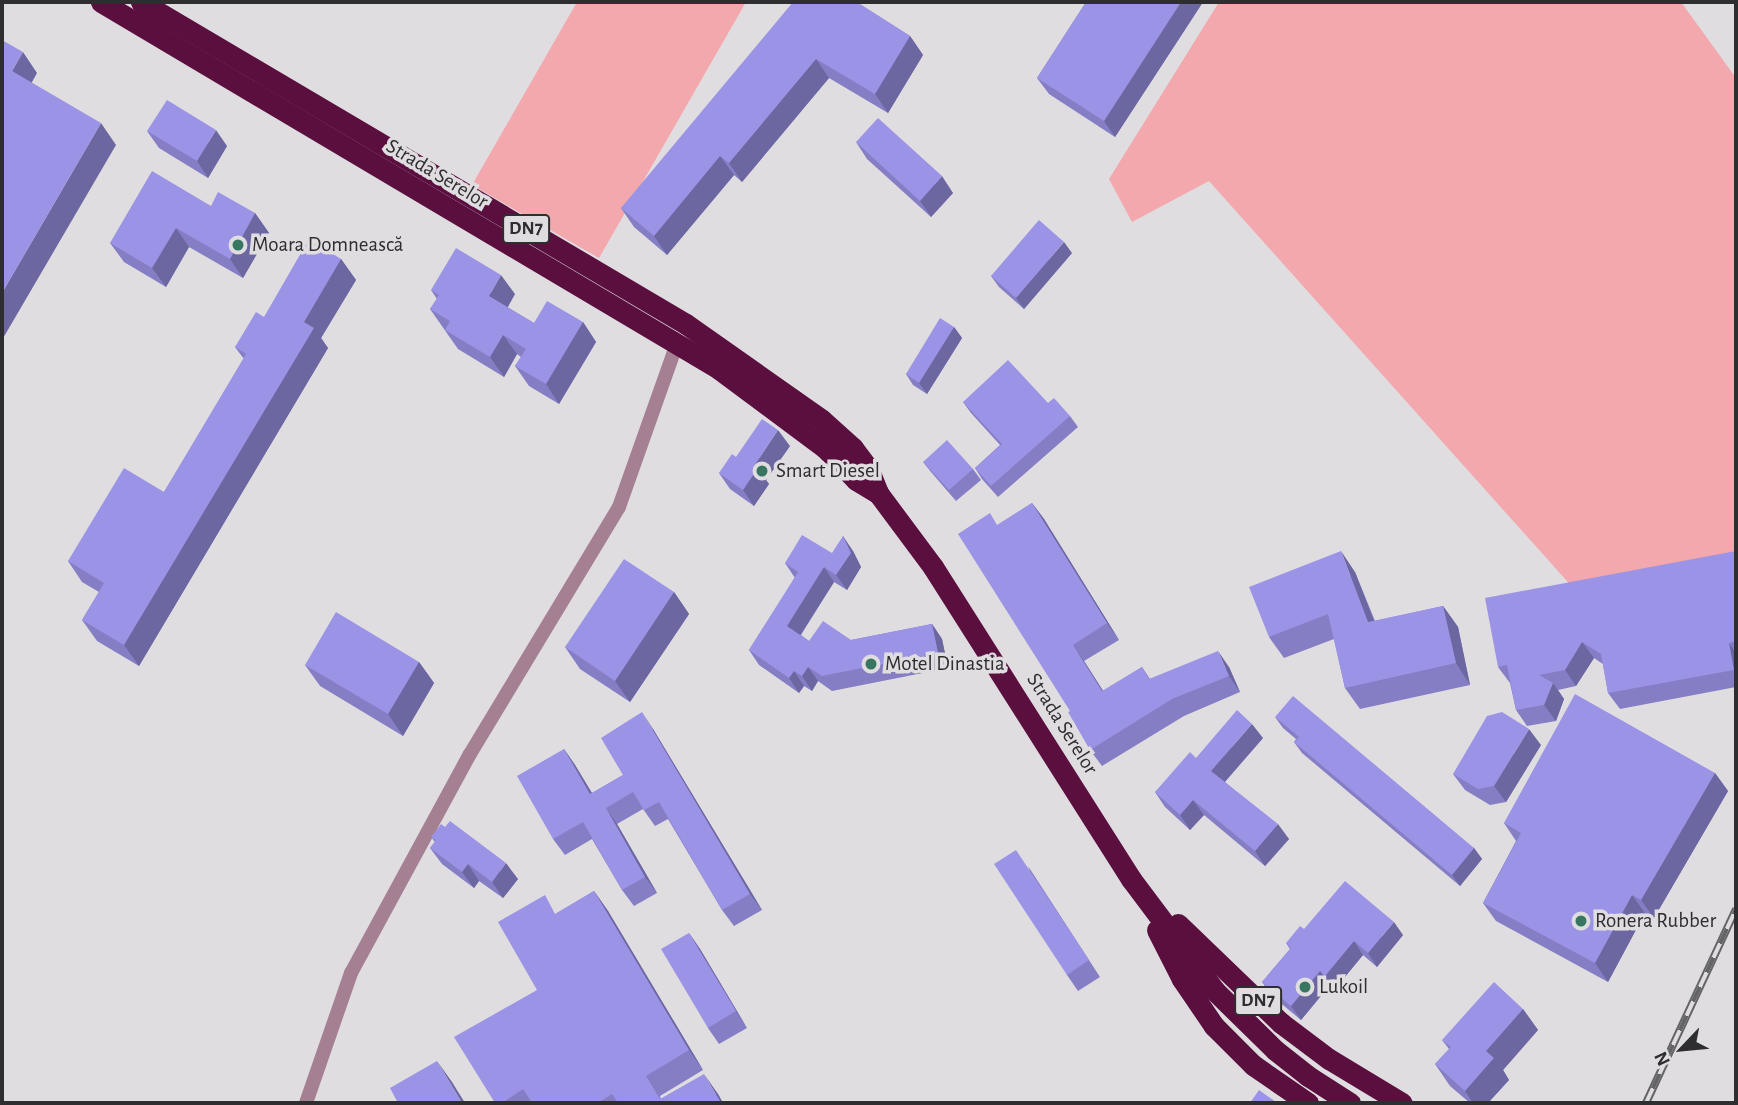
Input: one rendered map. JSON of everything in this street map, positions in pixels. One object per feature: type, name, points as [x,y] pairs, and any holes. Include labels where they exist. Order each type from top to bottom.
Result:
[{"type":"highway","name":"Strada Serelor","points":[[101,2],[677,343],[759,397],[825,448],[856,481],[878,493]]},
{"type":"highway","name":"Strada Serelor","points":[[141,2],[686,324],[822,420],[853,448],[868,468],[878,493],[933,567],[1131,879]]},
{"type":"highway","name":"DN7","points":[[1131,879],[1182,979],[1214,1026],[1253,1065],[1308,1103]]},
{"type":"highway","name":"DN7","points":[[1131,879],[1215,990],[1247,1024],[1308,1076],[1350,1103]]},
{"type":"highway","name":"DN7","points":[[1131,879],[1281,1023],[1329,1059],[1402,1103]]},
{"type":"street","points":[[306,1103],[351,973],[470,754],[620,507],[677,343]]},
{"type":"shaded area","points":[[577,2],[746,2],[599,258],[472,185]]},
{"type":"shaded area","points":[[1219,2],[1681,2],[1736,78],[1736,554],[1574,589],[1209,181],[1132,222],[1109,179]]},
{"type":"building","points":[[793,2],[857,2],[910,36],[875,94],[816,59],[729,163],[720,156],[654,236],[621,208]]},
{"type":"building","points":[[1086,2],[1181,2],[1104,121],[1037,78]]},
{"type":"building","points":[[2,40],[23,52],[12,71],[101,123],[2,293]]},
{"type":"building","points":[[167,100],[216,130],[197,161],[147,131]]},
{"type":"building","points":[[878,118],[942,176],[920,201],[856,142]]},
{"type":"building","points":[[152,171],[211,206],[218,192],[255,213],[230,259],[176,228],[152,268],[110,243]]},
{"type":"building","points":[[1039,220],[1064,242],[1016,298],[991,276]]},
{"type":"building","points":[[309,239],[341,259],[304,322],[314,328],[124,645],[82,620],[104,583],[68,561],[124,468],[164,492],[246,354],[235,347],[256,312],[264,317]]},
{"type":"building","points":[[456,248],[501,275],[489,296],[534,323],[547,301],[583,322],[546,384],[515,366],[526,349],[503,335],[490,357],[445,330],[450,321],[430,309],[439,295],[431,290]]},
{"type":"building","points":[[940,318],[954,327],[919,383],[906,374]]},
{"type":"building","points":[[1008,360],[1048,403],[1054,398],[1070,416],[991,486],[975,468],[1002,444],[963,402]]},
{"type":"building","points":[[762,419],[778,430],[754,466],[758,468],[743,490],[719,473],[732,454],[736,457]]},
{"type":"building","points":[[947,440],[973,469],[949,490],[923,462]]},
{"type":"building","points":[[1032,503],[1107,623],[1073,645],[1102,691],[1142,667],[1149,679],[1218,651],[1229,676],[1172,699],[1090,750],[1068,712],[1070,711],[958,534],[990,513],[997,525]]},
{"type":"building","points":[[802,535],[832,553],[843,536],[851,553],[836,575],[824,567],[787,626],[809,641],[823,621],[851,640],[932,624],[938,653],[822,676],[808,667],[802,676],[794,671],[789,678],[749,650],[798,572],[785,563]]},
{"type":"building","points":[[1341,551],[1368,622],[1443,606],[1456,663],[1345,688],[1328,614],[1269,637],[1249,587]]},
{"type":"building","points":[[1736,551],[1736,641],[1729,643],[1734,670],[1608,693],[1601,654],[1582,642],[1565,670],[1539,675],[1553,683],[1544,705],[1516,710],[1507,665],[1498,667],[1485,598]]},
{"type":"building","points":[[624,559],[674,592],[615,681],[565,647]]},
{"type":"building","points":[[336,612],[419,662],[388,714],[305,665]]},
{"type":"building","points":[[1575,694],[1715,773],[1641,900],[1632,895],[1595,963],[1483,903],[1521,833],[1504,823]]},
{"type":"building","points":[[1293,696],[1474,848],[1452,875],[1294,742],[1299,737],[1275,717]]},
{"type":"building","points":[[1237,710],[1252,724],[1211,771],[1278,824],[1255,851],[1193,800],[1180,815],[1155,792],[1190,752],[1196,758]]},
{"type":"building","points":[[642,712],[750,894],[722,910],[659,802],[644,810],[633,792],[606,808],[645,877],[622,890],[583,822],[553,839],[517,776],[564,749],[590,794],[623,775],[601,738]]},
{"type":"building","points":[[1502,712],[1529,729],[1494,786],[1478,789],[1453,774],[1487,716]]},
{"type":"building","points":[[450,821],[506,863],[492,882],[468,864],[462,872],[430,848],[436,840],[431,837],[441,824],[445,827]]},
{"type":"building","points":[[1016,850],[1089,960],[1067,975],[994,864]]},
{"type":"building","points":[[1345,881],[1394,922],[1368,953],[1354,941],[1325,976],[1320,971],[1291,1006],[1262,982],[1291,948],[1286,943],[1300,926],[1304,929]]},
{"type":"building","points":[[594,891],[689,1050],[646,1076],[660,1099],[704,1074],[721,1103],[618,1103],[612,1094],[598,1103],[532,1103],[523,1089],[502,1103],[495,1103],[454,1037],[537,990],[498,922],[545,895],[555,914]]},
{"type":"building","points":[[689,933],[736,1011],[708,1028],[661,949]]},
{"type":"building","points":[[1494,982],[1523,1009],[1486,1051],[1494,1058],[1465,1091],[1435,1064],[1451,1047],[1442,1040]]},
{"type":"building","points":[[437,1061],[462,1103],[398,1103],[390,1088]]},
{"type":"building","points":[[1259,1090],[1276,1102],[1250,1103]]},
{"type":"railway","points":[[1646,1103],[1736,909]]},
{"type":"place","name":"Moara Domnească","points":[[238,245]]},
{"type":"place","name":"Smart Diesel","points":[[762,471]]},
{"type":"place","name":"Motel Dinastia","points":[[871,664]]},
{"type":"place","name":"Ronera Rubber","points":[[1581,921]]},
{"type":"place","name":"Lukoil","points":[[1305,987]]}]
